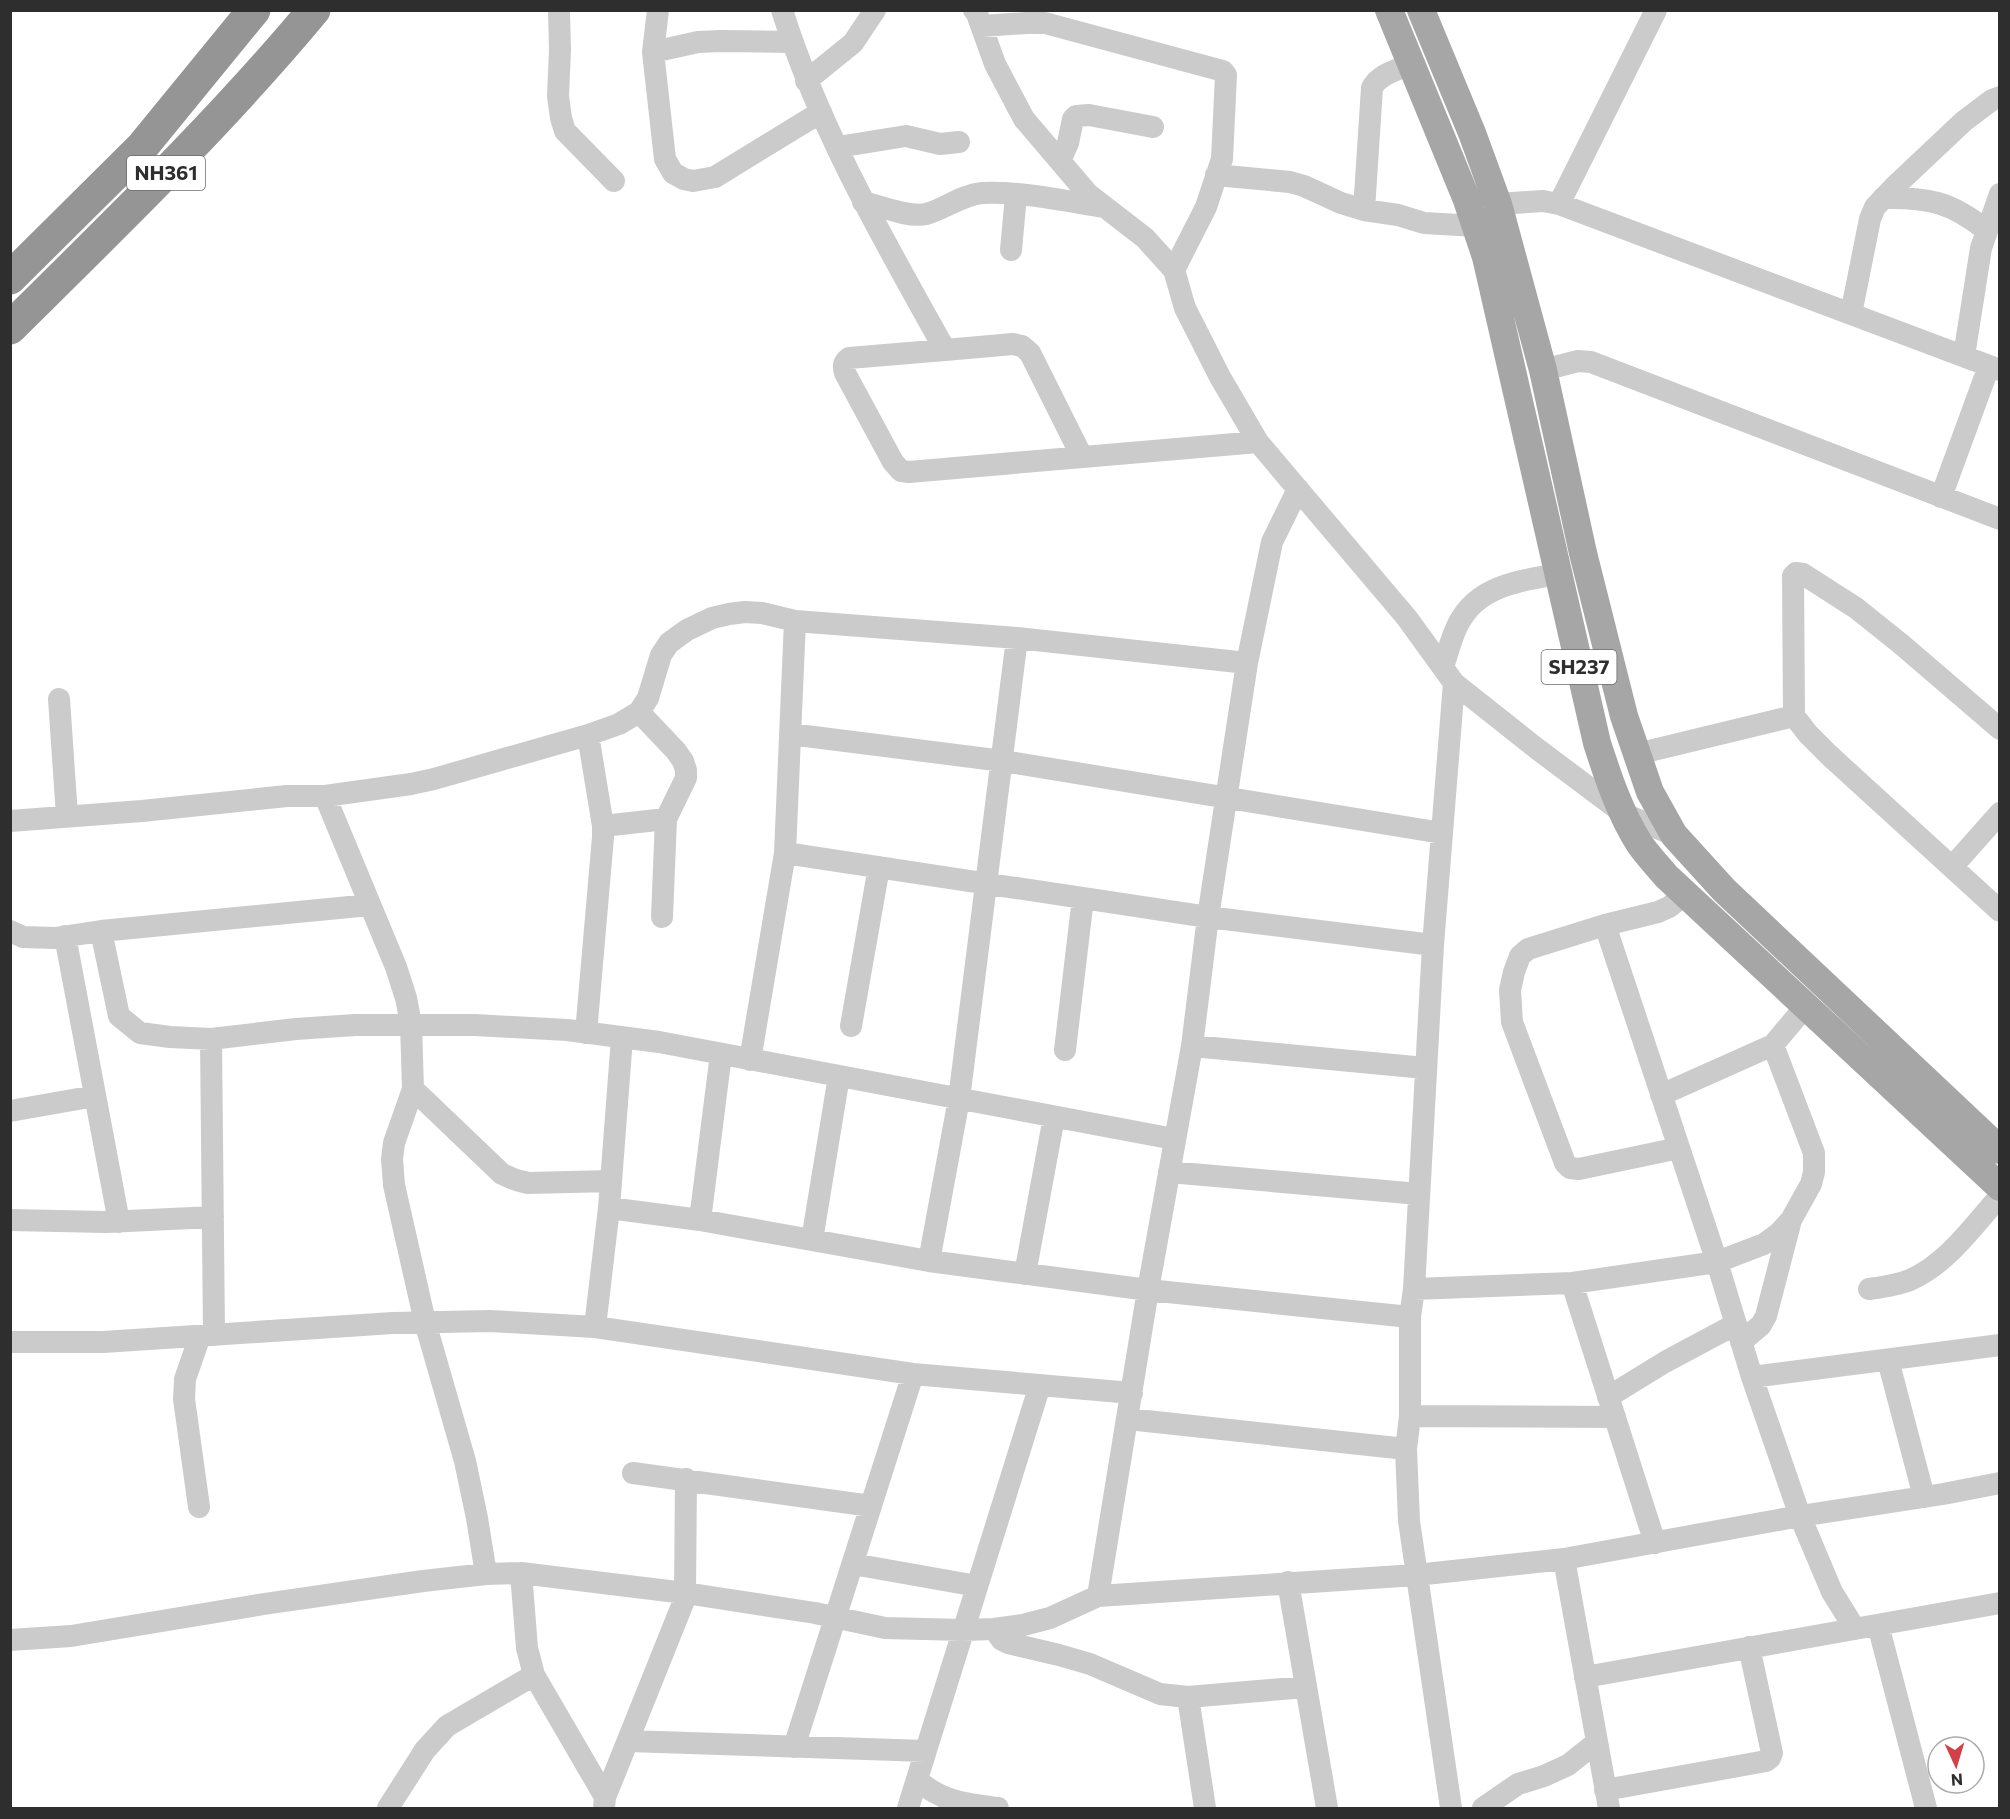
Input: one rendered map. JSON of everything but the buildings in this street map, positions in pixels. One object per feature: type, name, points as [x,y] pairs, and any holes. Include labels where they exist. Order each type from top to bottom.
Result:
[{"type":"highway","name":"NH361","points":[[10,278],[142,147],[254,10]]},
{"type":"highway","name":"NH361","points":[[10,328],[175,164],[265,70],[314,10]]},
{"type":"main road","name":"SH237","points":[[1389,10],[1467,200],[1486,257],[1597,743],[1624,814],[1640,844],[1666,876],[2000,1187]]},
{"type":"main road","name":"SH237","points":[[1421,10],[1472,133],[1498,204],[1543,370],[1583,553],[1624,716],[1650,792],[1674,835],[1724,890],[2000,1150]]},
{"type":"street","points":[[559,10],[558,96],[565,131],[614,181]]},
{"type":"street","points":[[658,10],[653,52],[665,159],[673,173],[693,182],[715,177],[821,112]]},
{"type":"street","points":[[782,10],[806,81],[863,202],[945,350]]},
{"type":"street","points":[[806,81],[853,43],[875,10]]},
{"type":"street","points":[[1559,204],[1656,10]]},
{"type":"street","points":[[1174,270],[1206,207],[1222,159],[1226,75],[1223,72],[1044,23],[977,15],[995,64],[1024,119],[1088,194],[1145,238],[1174,270],[1185,308],[1220,377],[1258,442],[1407,618],[1449,675],[1624,814],[1674,835]]},
{"type":"street","points":[[653,52],[698,42],[792,42]]},
{"type":"street","points":[[1364,210],[1372,88],[1375,82],[1383,76],[1411,64]]},
{"type":"street","points":[[1851,314],[1870,219],[1875,207],[1964,121],[1992,100],[2000,97]]},
{"type":"street","points":[[1060,161],[1068,143],[1073,119],[1076,116],[1089,115],[1154,127]]},
{"type":"street","points":[[838,147],[906,136],[940,144],[959,142]]},
{"type":"street","points":[[1216,175],[1304,186],[1341,204],[1364,210],[1398,214],[1424,223],[1476,226]]},
{"type":"street","points":[[863,202],[919,214],[934,211],[967,196],[981,193],[1016,195],[1104,207]]},
{"type":"street","points":[[1964,356],[1981,248],[2000,194]]},
{"type":"street","points":[[1011,250],[1016,195]]},
{"type":"street","points":[[1883,198],[1907,197],[1932,200],[1969,216],[1986,230]]},
{"type":"street","points":[[1498,204],[1543,201],[1559,204],[1994,368],[1941,497]]},
{"type":"street","points":[[1082,457],[1030,353],[1022,346],[1013,344],[849,358],[843,366],[897,468],[901,471],[909,472],[1258,442]]},
{"type":"street","points":[[1543,370],[1578,361],[1591,362],[2000,519]]},
{"type":"street","points":[[1098,1596],[1148,1290],[1192,1046],[1208,917],[1247,663],[1272,542],[1298,489]]},
{"type":"street","points":[[2000,729],[1856,608],[1803,574],[1796,573],[1793,576],[1794,716],[1829,755],[2000,911]]},
{"type":"street","points":[[1451,1809],[1409,1521],[1406,1449],[1410,1416],[1410,1317],[1414,1288],[1425,1068],[1442,833],[1449,675],[1455,629],[1464,614],[1481,597],[1504,585],[1557,574]]},
{"type":"street","points":[[10,821],[287,796],[325,796],[411,784],[588,735],[619,724],[639,712],[648,698],[661,655],[669,643],[687,630],[712,618],[729,614],[762,614],[795,621],[1017,638],[1247,663]]},
{"type":"street","points":[[750,1059],[785,853],[795,621]]},
{"type":"street","points":[[929,1260],[959,1099],[1017,638]]},
{"type":"street","points":[[59,699],[67,816]]},
{"type":"street","points":[[639,712],[676,751],[686,770],[686,778],[666,819],[662,917]]},
{"type":"street","points":[[1637,754],[1794,716]]},
{"type":"street","points":[[790,734],[1003,761],[1442,833]]},
{"type":"street","points":[[586,1033],[603,826],[588,735]]},
{"type":"street","points":[[325,796],[406,998],[411,1024],[413,1089],[394,1143],[393,1174],[425,1323],[465,1461],[486,1574]]},
{"type":"street","points":[[1952,867],[2000,813]]},
{"type":"street","points":[[603,826],[666,819]]},
{"type":"street","points":[[785,853],[1208,917],[1433,945]]},
{"type":"street","points":[[851,1026],[879,867]]},
{"type":"street","points":[[1679,1148],[1580,1169],[1570,1168],[1565,1163],[1512,1022],[1510,990],[1520,956],[1528,949],[1605,925],[1658,912],[1686,894]]},
{"type":"street","points":[[1065,1050],[1083,898]]},
{"type":"street","points":[[10,931],[23,937],[65,936],[370,905]]},
{"type":"street","points":[[1605,925],[1717,1262],[1752,1377],[1800,1516],[1832,1592],[1855,1629]]},
{"type":"street","points":[[101,931],[118,1016],[140,1033],[170,1038],[211,1039],[308,1028],[411,1024],[555,1029],[658,1042],[1174,1139]]},
{"type":"street","points":[[65,936],[119,1222]]},
{"type":"street","points":[[1662,1095],[1773,1045],[1805,1007]]},
{"type":"street","points":[[595,1327],[609,1208],[622,1038]]},
{"type":"street","points":[[199,1506],[184,1399],[185,1379],[207,1335],[213,1217],[211,1039]]},
{"type":"street","points":[[1414,1288],[1572,1283],[1717,1262],[1764,1244],[1791,1220],[1811,1184],[1815,1162],[1814,1153],[1773,1045]]},
{"type":"street","points":[[1192,1046],[1425,1068]]},
{"type":"street","points":[[700,1220],[721,1054]]},
{"type":"street","points":[[812,1240],[839,1076]]},
{"type":"street","points":[[413,1089],[502,1174],[528,1183],[611,1180]]},
{"type":"street","points":[[10,1111],[95,1096]]},
{"type":"street","points":[[1025,1274],[1054,1117]]},
{"type":"street","points":[[1169,1172],[1419,1194]]},
{"type":"street","points":[[1869,1289],[1910,1280],[1934,1266],[1951,1251],[2000,1196]]},
{"type":"street","points":[[609,1208],[700,1220],[929,1260],[1025,1274],[1148,1290],[1410,1317]]},
{"type":"street","points":[[10,1220],[119,1222],[213,1217]]},
{"type":"street","points":[[1410,1416],[1611,1407],[1665,1362],[1761,1325],[1766,1316],[1791,1220]]},
{"type":"street","points":[[1572,1283],[1655,1543]]},
{"type":"street","points":[[10,1342],[103,1342],[490,1321],[595,1327],[913,1374],[1132,1394]]},
{"type":"street","points":[[1752,1377],[2000,1346]]},
{"type":"street","points":[[1888,1359],[1924,1497]]},
{"type":"street","points":[[794,1747],[913,1374]]},
{"type":"street","points":[[908,1809],[1040,1385]]},
{"type":"street","points":[[1128,1419],[1406,1449]]},
{"type":"street","points":[[633,1473],[871,1506]]},
{"type":"street","points":[[605,1803],[683,1604],[686,1479]]},
{"type":"street","points":[[10,1640],[70,1636],[264,1604],[486,1574],[521,1573],[685,1593],[885,1628],[994,1629],[1050,1618],[1098,1596],[1416,1575],[1564,1560],[1800,1516],[2000,1483]]},
{"type":"street","points":[[1564,1560],[1607,1799],[1766,1761],[1770,1758],[1772,1752],[1749,1647]]},
{"type":"street","points":[[853,1564],[977,1586]]},
{"type":"street","points":[[521,1573],[527,1648],[534,1676],[605,1803]]},
{"type":"street","points":[[1288,1582],[1328,1809]]},
{"type":"street","points":[[1585,1677],[2000,1603]]},
{"type":"street","points":[[1878,1625],[1926,1809]]},
{"type":"street","points":[[994,1629],[1002,1640],[1008,1643],[1059,1654],[1090,1664],[1160,1694],[1188,1697],[1306,1687]]},
{"type":"street","points":[[388,1809],[425,1750],[447,1726],[534,1676]]},
{"type":"street","points":[[1188,1697],[1205,1809]]},
{"type":"street","points":[[628,1741],[926,1751]]},
{"type":"street","points":[[1483,1809],[1518,1784],[1568,1765],[1597,1742]]},
{"type":"street","points":[[916,1780],[938,1796],[998,1809]]}]
